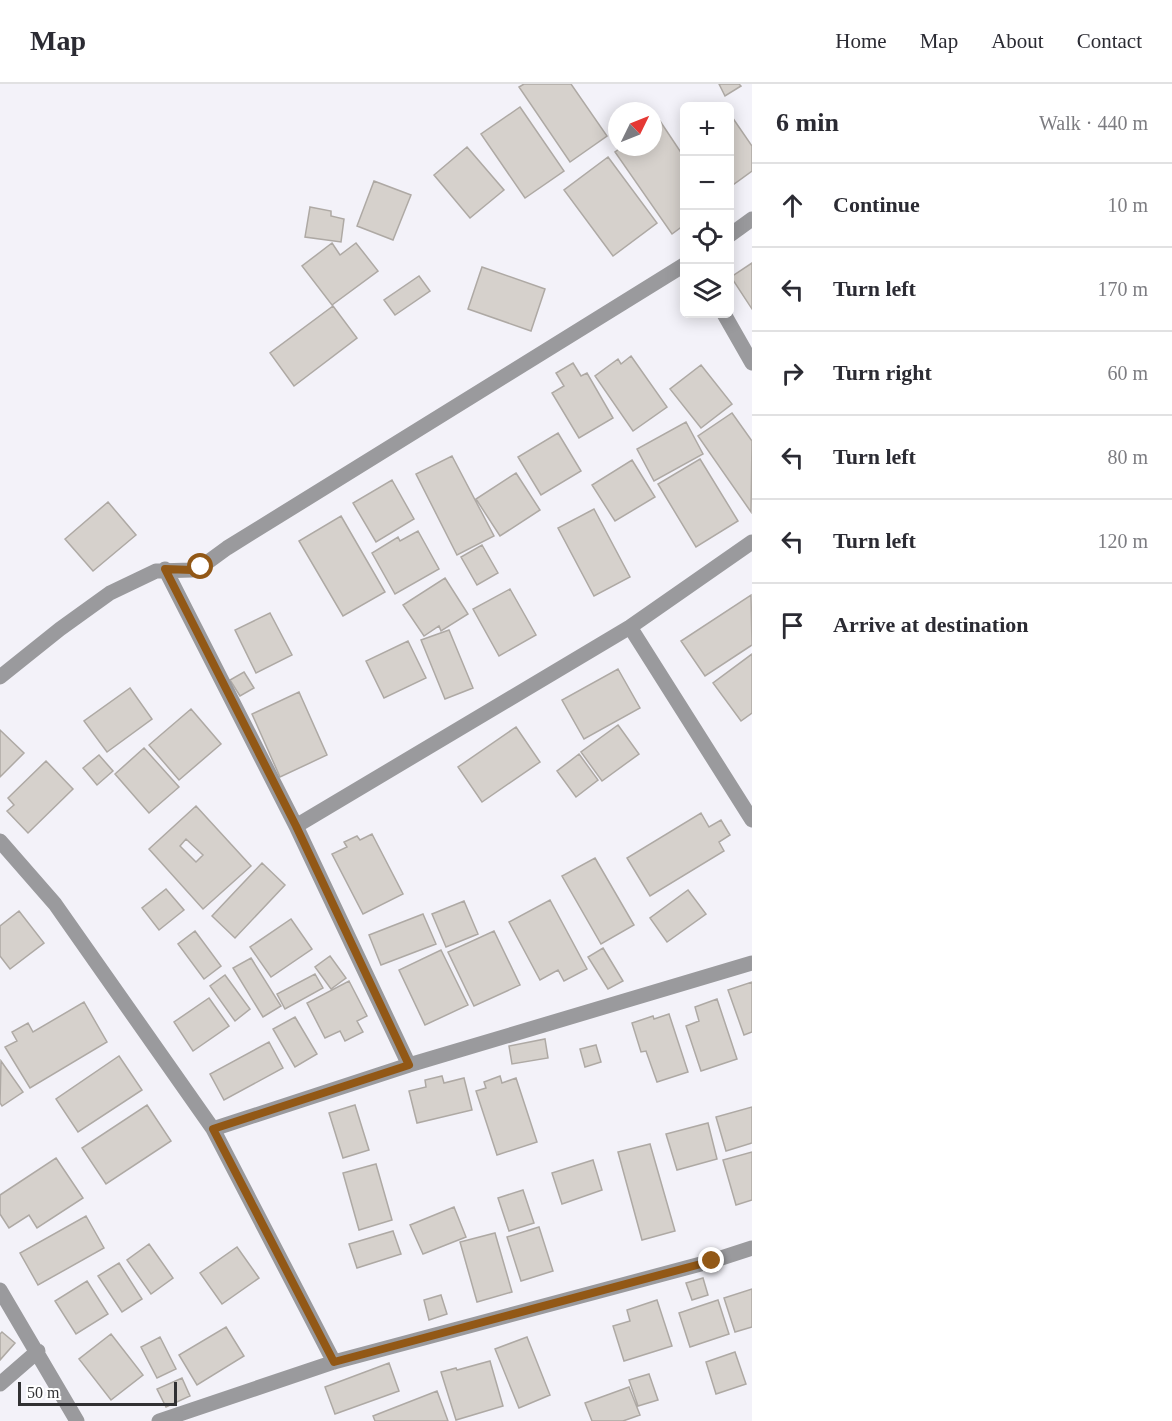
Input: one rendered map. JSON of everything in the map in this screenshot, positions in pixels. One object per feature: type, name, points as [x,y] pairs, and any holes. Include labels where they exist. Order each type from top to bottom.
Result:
[{"type":"street","points":[[734,231],[752,219]]},
{"type":"street","points":[[0,677],[110,593],[156,571],[192,570],[201,567],[227,548],[680,267]]},
{"type":"street","points":[[726,318],[752,363]]},
{"type":"street","points":[[296,826],[630,627],[752,542]]},
{"type":"street","points":[[165,569],[296,826],[409,1065]]},
{"type":"street","points":[[630,627],[752,820]]},
{"type":"street","points":[[0,841],[55,904],[213,1129],[334,1362]]},
{"type":"street","points":[[213,1129],[409,1065],[752,963]]},
{"type":"street","points":[[159,1421],[334,1362],[752,1248]]},
{"type":"street","points":[[0,1290],[38,1351],[77,1421]]},
{"type":"street","points":[[0,1384],[38,1351]]},
{"type":"building","points":[[524,84],[571,84],[607,136],[570,162],[519,87]]},
{"type":"building","points":[[719,84],[739,84],[741,86],[725,96]]},
{"type":"building","points":[[520,107],[564,171],[525,198],[481,134]]},
{"type":"building","points":[[734,120],[752,146],[752,171],[734,184]]},
{"type":"building","points":[[662,124],[680,151],[680,228],[672,234],[618,156],[662,156]]},
{"type":"building","points":[[467,147],[504,190],[470,218],[434,175]]},
{"type":"building","points":[[608,157],[657,223],[613,256],[564,190]]},
{"type":"building","points":[[374,181],[411,195],[393,240],[357,226]]},
{"type":"building","points":[[310,207],[331,211],[331,216],[344,219],[341,242],[305,237]]},
{"type":"building","points":[[332,243],[340,255],[356,243],[378,271],[332,305],[302,266]]},
{"type":"building","points":[[752,263],[752,309],[734,282],[734,275]]},
{"type":"building","points":[[482,267],[545,289],[531,331],[468,309]]},
{"type":"building","points":[[419,276],[430,291],[395,315],[384,300]]},
{"type":"building","points":[[333,306],[357,338],[294,386],[270,353]]},
{"type":"building","points":[[631,356],[667,407],[633,431],[595,376],[618,359],[621,364]]},
{"type":"building","points":[[573,363],[581,376],[587,373],[613,418],[579,438],[552,393],[564,386],[556,373]]},
{"type":"building","points":[[701,365],[732,404],[701,428],[670,389]]},
{"type":"building","points":[[732,413],[752,441],[751,512],[698,436]]},
{"type":"building","points":[[686,422],[703,454],[654,481],[637,449]]},
{"type":"building","points":[[558,433],[581,471],[541,495],[518,457]]},
{"type":"building","points":[[452,456],[494,536],[457,555],[416,474]]},
{"type":"building","points":[[700,459],[738,521],[696,547],[658,484]]},
{"type":"building","points":[[632,460],[655,497],[615,521],[592,485]]},
{"type":"building","points":[[516,473],[540,510],[500,536],[476,499]]},
{"type":"building","points":[[392,480],[414,519],[376,542],[353,503]]},
{"type":"building","points":[[108,502],[136,535],[93,571],[65,539]]},
{"type":"building","points":[[594,509],[630,577],[594,596],[558,528]]},
{"type":"building","points":[[341,516],[385,592],[343,616],[299,541]]},
{"type":"building","points":[[418,531],[439,569],[395,594],[372,553],[398,537],[400,541]]},
{"type":"building","points":[[482,545],[498,573],[477,585],[461,557]]},
{"type":"building","points":[[445,578],[468,614],[441,631],[439,626],[424,636],[403,605]]},
{"type":"building","points":[[510,589],[536,635],[499,656],[473,609]]},
{"type":"building","points":[[751,595],[752,645],[705,676],[681,641]]},
{"type":"building","points":[[270,613],[292,655],[256,673],[235,630]]},
{"type":"building","points":[[449,630],[473,688],[445,699],[421,640]]},
{"type":"building","points":[[408,641],[426,678],[384,698],[366,661]]},
{"type":"building","points":[[752,654],[752,713],[741,721],[713,683]]},
{"type":"building","points":[[618,669],[640,708],[584,739],[562,700]]},
{"type":"building","points":[[244,672],[254,688],[240,696],[230,680]]},
{"type":"building","points":[[130,688],[152,719],[107,752],[84,721]]},
{"type":"building","points":[[299,692],[327,755],[280,777],[252,714]]},
{"type":"building","points":[[191,709],[221,744],[179,780],[149,745]]},
{"type":"building","points":[[618,725],[639,754],[602,781],[581,752]]},
{"type":"building","points":[[516,727],[540,762],[482,802],[458,767]]},
{"type":"building","points":[[0,730],[24,753],[0,777]]},
{"type":"building","points":[[144,748],[179,787],[149,813],[115,774]]},
{"type":"building","points":[[579,754],[598,780],[576,797],[557,771]]},
{"type":"building","points":[[99,755],[113,771],[97,785],[83,768]]},
{"type":"building","points":[[46,761],[73,789],[28,833],[7,811],[14,805],[8,798]]},
{"type":"building","points":[[196,806],[251,866],[203,909],[149,849]],"holes":[[[186,839],[203,855],[196,862],[180,846]]]},
{"type":"building","points":[[701,813],[709,827],[721,820],[730,835],[719,842],[724,851],[650,896],[627,858]]},
{"type":"building","points":[[372,834],[403,894],[363,914],[332,854],[347,847],[344,842],[357,836],[360,840]]},
{"type":"building","points":[[595,858],[634,925],[601,944],[562,876]]},
{"type":"building","points":[[262,863],[285,885],[235,938],[212,916]]},
{"type":"building","points":[[166,889],[184,910],[159,930],[142,908]]},
{"type":"building","points":[[688,890],[706,914],[667,942],[650,918]]},
{"type":"building","points":[[550,900],[587,969],[564,981],[558,970],[540,980],[509,922]]},
{"type":"building","points":[[464,901],[478,934],[446,947],[432,914]]},
{"type":"building","points":[[19,911],[44,943],[10,969],[0,956],[0,926]]},
{"type":"building","points":[[423,914],[436,944],[381,965],[369,935]]},
{"type":"building","points":[[291,919],[312,949],[271,977],[250,947]]},
{"type":"building","points":[[195,931],[221,966],[204,979],[178,944]]},
{"type":"building","points":[[494,931],[520,985],[474,1006],[448,952]]},
{"type":"building","points":[[603,948],[623,981],[608,989],[588,957]]},
{"type":"building","points":[[441,950],[468,1005],[425,1025],[399,970]]},
{"type":"building","points":[[330,956],[346,978],[331,989],[315,967]]},
{"type":"building","points":[[251,958],[281,1006],[263,1017],[233,968]]},
{"type":"building","points":[[315,974],[323,988],[285,1009],[277,994]]},
{"type":"building","points":[[225,975],[250,1009],[235,1021],[210,986]]},
{"type":"building","points":[[349,981],[367,1016],[357,1021],[363,1032],[345,1041],[340,1031],[325,1038],[307,1003]]},
{"type":"building","points":[[752,982],[752,1032],[744,1035],[728,990]]},
{"type":"building","points":[[209,998],[229,1026],[193,1051],[174,1022]]},
{"type":"building","points":[[717,999],[737,1059],[701,1071],[686,1026],[699,1021],[695,1007]]},
{"type":"building","points":[[84,1002],[107,1042],[30,1088],[5,1047],[17,1041],[12,1032],[28,1023],[33,1032]]},
{"type":"building","points":[[669,1014],[688,1072],[657,1082],[646,1051],[641,1052],[632,1023],[653,1016],[654,1019]]},
{"type":"building","points":[[295,1017],[317,1054],[295,1067],[273,1029]]},
{"type":"building","points":[[545,1039],[548,1058],[512,1064],[509,1046]]},
{"type":"building","points":[[269,1042],[283,1068],[224,1100],[210,1074]]},
{"type":"building","points":[[596,1045],[601,1062],[585,1067],[580,1049]]},
{"type":"building","points":[[119,1056],[142,1090],[78,1132],[56,1099]]},
{"type":"building","points":[[1,1061],[23,1092],[2,1106],[0,1103]]},
{"type":"building","points":[[442,1076],[444,1083],[464,1078],[472,1110],[417,1123],[409,1091],[426,1087],[425,1080]]},
{"type":"building","points":[[500,1076],[502,1083],[516,1078],[537,1142],[497,1155],[476,1091],[486,1088],[484,1082]]},
{"type":"building","points":[[147,1105],[171,1141],[106,1184],[82,1148]]},
{"type":"building","points":[[355,1105],[369,1150],[343,1158],[329,1113]]},
{"type":"building","points":[[752,1107],[752,1143],[726,1151],[716,1117]]},
{"type":"building","points":[[708,1123],[717,1159],[677,1170],[666,1134]]},
{"type":"building","points":[[650,1144],[675,1231],[642,1240],[618,1152]]},
{"type":"building","points":[[752,1152],[752,1200],[736,1205],[723,1160]]},
{"type":"building","points":[[56,1158],[83,1198],[37,1228],[29,1215],[9,1228],[0,1214],[0,1195]]},
{"type":"building","points":[[593,1160],[602,1190],[562,1204],[552,1173]]},
{"type":"building","points":[[376,1164],[392,1220],[359,1230],[343,1173]]},
{"type":"building","points":[[523,1190],[534,1223],[509,1231],[498,1198]]},
{"type":"building","points":[[454,1207],[466,1237],[423,1254],[410,1225]]},
{"type":"building","points":[[86,1216],[104,1248],[38,1285],[20,1253]]},
{"type":"building","points":[[539,1227],[553,1271],[521,1281],[507,1237]]},
{"type":"building","points":[[393,1231],[401,1254],[357,1268],[349,1244]]},
{"type":"building","points":[[495,1233],[512,1292],[477,1302],[460,1242]]},
{"type":"building","points":[[149,1244],[173,1278],[151,1294],[127,1260]]},
{"type":"building","points":[[237,1247],[259,1278],[222,1304],[200,1273]]},
{"type":"building","points":[[119,1263],[142,1299],[122,1312],[98,1276]]},
{"type":"building","points":[[703,1278],[708,1295],[692,1300],[686,1283]]},
{"type":"building","points":[[87,1281],[108,1314],[76,1334],[55,1301]]},
{"type":"building","points":[[752,1289],[752,1327],[735,1332],[724,1298]]},
{"type":"building","points":[[441,1295],[447,1314],[429,1320],[424,1300]]},
{"type":"building","points":[[657,1300],[672,1346],[624,1361],[613,1326],[630,1321],[627,1310]]},
{"type":"building","points":[[718,1300],[729,1334],[690,1347],[679,1313]]},
{"type":"building","points":[[226,1327],[244,1356],[197,1385],[179,1355]]},
{"type":"building","points":[[2,1332],[15,1343],[0,1360],[0,1334]]},
{"type":"building","points":[[111,1334],[143,1375],[111,1400],[79,1359]]},
{"type":"building","points":[[160,1337],[176,1369],[157,1378],[141,1347]]},
{"type":"building","points":[[527,1337],[550,1395],[519,1408],[495,1349]]},
{"type":"building","points":[[735,1352],[746,1384],[716,1394],[706,1362]]},
{"type":"building","points":[[490,1361],[503,1406],[456,1420],[441,1372]]},
{"type":"building","points":[[389,1363],[399,1391],[335,1414],[325,1387]]},
{"type":"building","points":[[649,1374],[658,1400],[638,1406],[629,1380]]},
{"type":"building","points":[[182,1378],[190,1396],[166,1407],[157,1389]]},
{"type":"building","points":[[629,1387],[640,1415],[623,1421],[592,1421],[585,1403]]},
{"type":"building","points":[[437,1391],[448,1421],[375,1421],[373,1416]]},
{"type":"route","points":[[201,567],[192,570],[165,569],[296,826],[409,1065],[213,1129],[334,1362],[712,1261]]}]
